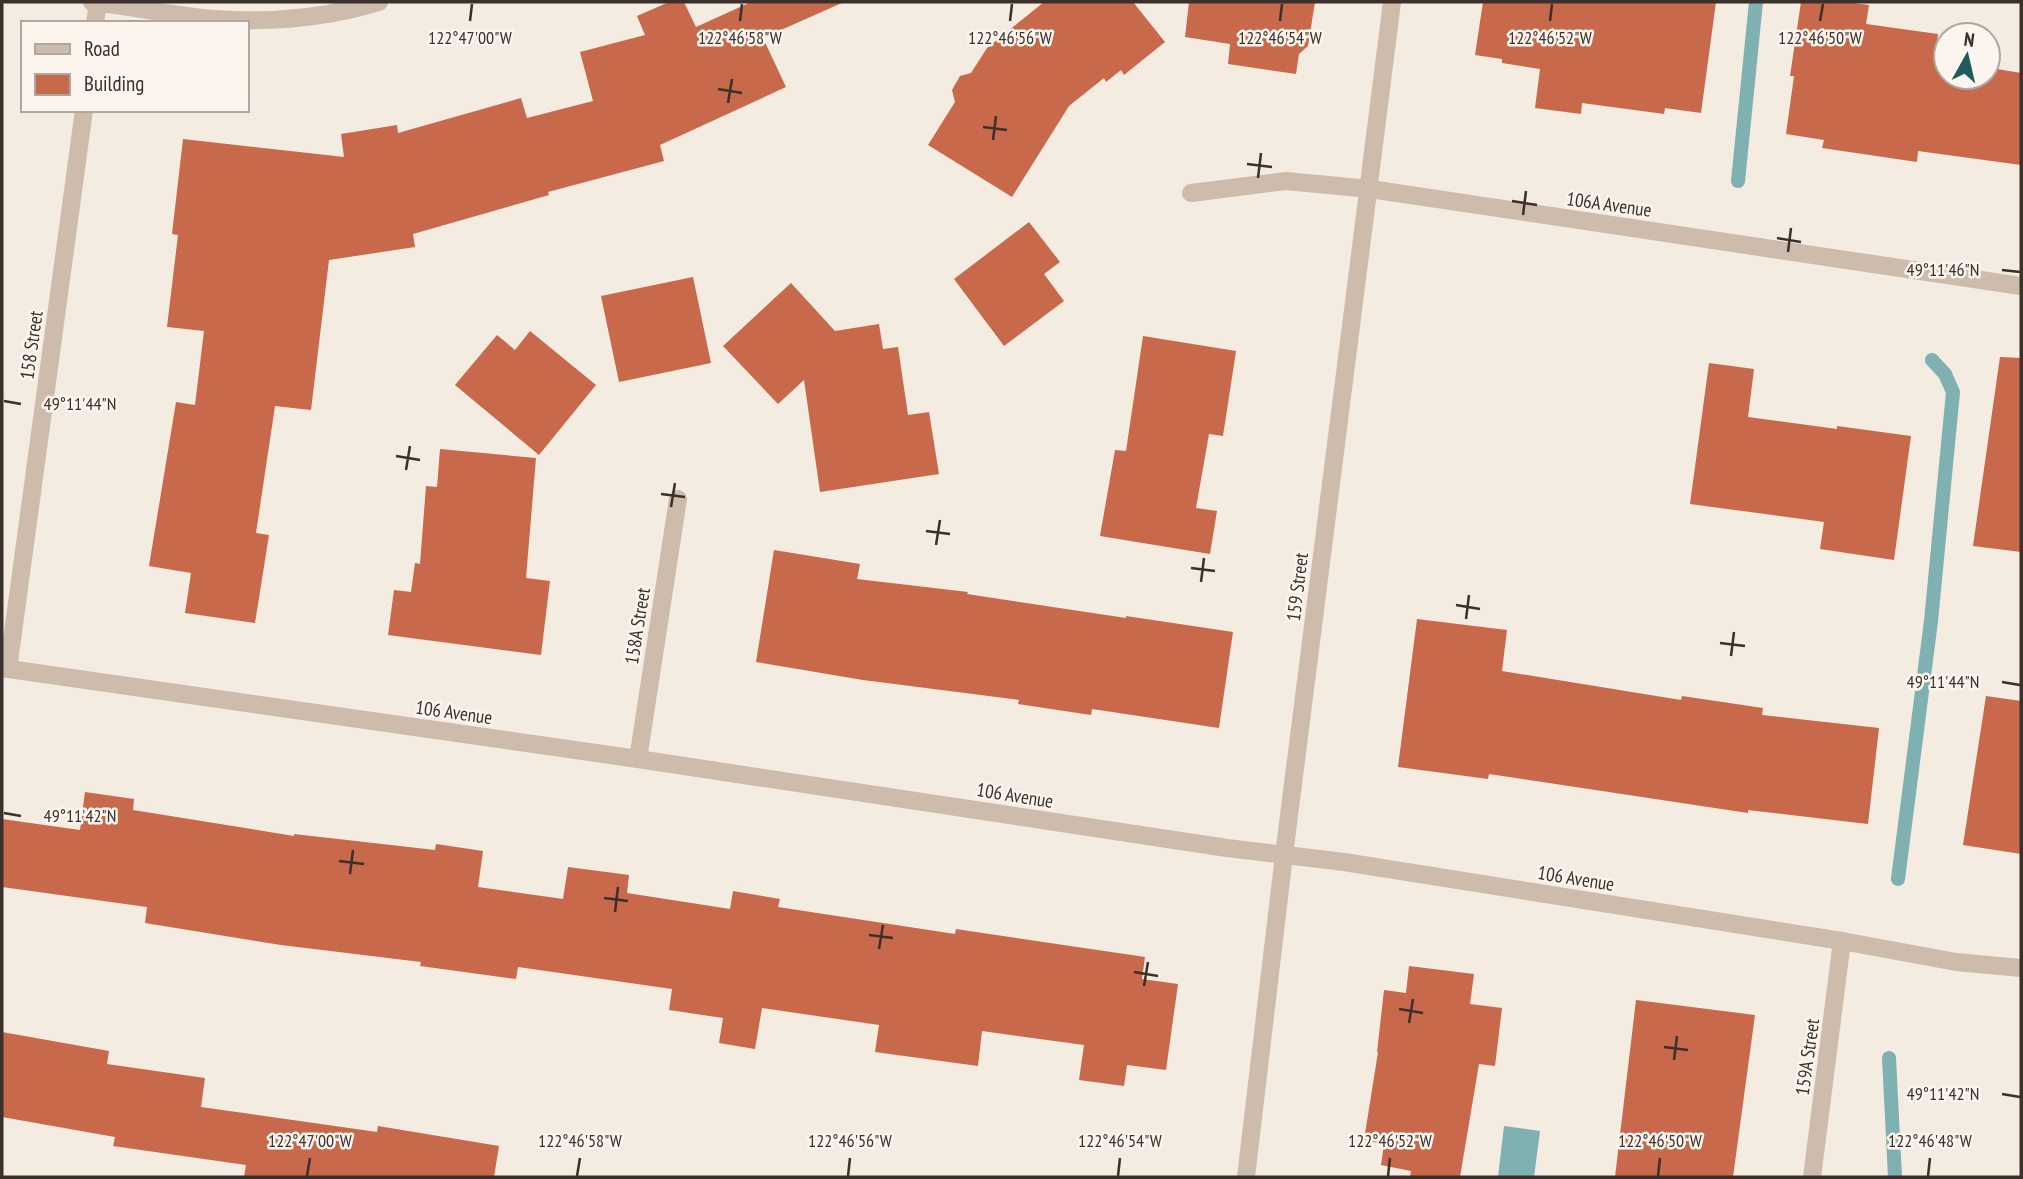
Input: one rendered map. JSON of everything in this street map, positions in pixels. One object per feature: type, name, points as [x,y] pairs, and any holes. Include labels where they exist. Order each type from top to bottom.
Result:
[{"type":"street","points":[[92,2],[211,19],[246,21],[277,20],[379,2]]},
{"type":"street","points":[[95,21],[98,2]]},
{"type":"street","name":"159 Street","points":[[1246,1177],[1392,2]]},
{"type":"street","name":"158 Street","points":[[5,668],[84,112]]},
{"type":"street","name":"106A Avenue","points":[[1191,193],[1286,181],[1370,189],[2021,286]]},
{"type":"street","name":"158A Street","points":[[638,759],[678,499]]},
{"type":"street","name":"106 Avenue","points":[[5,668],[1344,862],[1842,941],[1956,962],[2021,968]]},
{"type":"street","name":"159A Street","points":[[1812,1177],[1842,941]]},
{"type":"water","points":[[1504,1126],[1540,1131],[1534,1177],[1498,1177]]},
{"type":"building","points":[[669,2],[684,2],[696,27],[751,2],[844,2],[763,38],[786,87],[660,145],[664,161],[548,192],[549,195],[413,234],[415,247],[329,260],[311,410],[275,406],[256,533],[269,535],[255,623],[185,613],[191,573],[149,566],[176,402],[195,405],[204,331],[167,327],[178,235],[172,234],[183,139],[344,157],[341,134],[397,125],[398,133],[521,98],[527,118],[593,101],[580,52],[645,35],[637,16]]},
{"type":"building","points":[[1044,2],[1133,2],[1165,42],[1124,75],[1121,70],[1106,82],[1104,78],[1069,106],[1012,197],[928,145],[955,102],[952,90],[960,76],[971,73],[987,48]]},
{"type":"building","points":[[1189,2],[1315,2],[1308,46],[1299,54],[1296,74],[1228,64],[1230,44],[1185,37]]},
{"type":"building","points":[[1483,2],[1716,2],[1701,113],[1665,108],[1664,114],[1582,103],[1581,114],[1535,108],[1540,69],[1502,63],[1502,59],[1475,55]]},
{"type":"building","points":[[1801,2],[1869,5],[1866,24],[1932,33],[1932,91],[2002,91],[2002,70],[2021,73],[2021,165],[1918,151],[1917,162],[1822,148],[1824,140],[1786,134],[1794,76],[1790,76]]},
{"type":"building","points":[[1029,222],[1060,262],[1044,274],[1064,301],[1004,346],[954,279]]},
{"type":"building","points":[[693,277],[711,363],[619,382],[601,296]]},
{"type":"building","points":[[791,283],[835,331],[879,324],[883,349],[898,347],[908,415],[929,412],[939,474],[820,492],[804,380],[778,404],[723,346]]},
{"type":"building","points":[[530,331],[596,385],[539,455],[455,385],[497,335],[515,350]]},
{"type":"building","points":[[1143,336],[1236,351],[1223,436],[1209,434],[1196,508],[1217,511],[1210,554],[1100,536],[1115,450],[1126,451]]},
{"type":"building","points":[[2000,357],[2021,358],[2021,552],[1973,546]]},
{"type":"building","points":[[1709,363],[1754,369],[1748,417],[1911,436],[1894,560],[1820,549],[1824,522],[1690,504]]},
{"type":"building","points":[[440,449],[536,458],[526,578],[550,581],[541,655],[388,635],[394,590],[411,592],[415,563],[420,564],[426,486],[437,487]]},
{"type":"building","points":[[774,550],[860,564],[857,579],[968,592],[967,594],[1233,632],[1219,728],[1092,709],[1091,715],[1018,704],[1019,700],[863,680],[756,662]]},
{"type":"building","points":[[1417,619],[1507,630],[1502,671],[1681,700],[1682,696],[1763,708],[1762,715],[1879,728],[1868,824],[1748,810],[1748,813],[1489,774],[1488,779],[1398,767]]},
{"type":"building","points":[[1986,696],[2021,701],[2021,854],[1963,845]]},
{"type":"building","points":[[85,792],[134,799],[133,810],[294,836],[435,850],[436,844],[483,851],[478,887],[563,899],[568,867],[629,875],[627,893],[730,909],[733,891],[780,899],[778,907],[955,934],[956,929],[1145,957],[1142,979],[1178,984],[1166,1070],[1127,1065],[1124,1086],[1079,1080],[1084,1045],[982,1031],[978,1066],[875,1052],[879,1025],[762,1008],[755,1049],[719,1043],[723,1018],[669,1010],[672,989],[518,967],[516,979],[420,966],[421,962],[281,945],[145,923],[147,907],[2,887],[2,819],[80,830]]},
{"type":"building","points":[[1409,966],[1474,974],[1470,1004],[1502,1008],[1495,1066],[1479,1064],[1460,1177],[1410,1177],[1411,1171],[1381,1165],[1384,1144],[1364,1140],[1378,1052],[1384,990],[1406,993]]},
{"type":"building","points":[[1636,1000],[1755,1015],[1733,1177],[1615,1177]]},
{"type":"building","points":[[2,1032],[109,1051],[107,1064],[205,1078],[201,1107],[377,1132],[378,1126],[499,1146],[494,1177],[244,1177],[246,1165],[113,1146],[115,1137],[2,1117]]},
{"type":"waterway","points":[[1738,181],[1756,2]]},
{"type":"waterway","points":[[1898,879],[1931,621],[1953,392],[1945,374],[1932,360]]},
{"type":"waterway","points":[[1889,1058],[1895,1177]]}]
